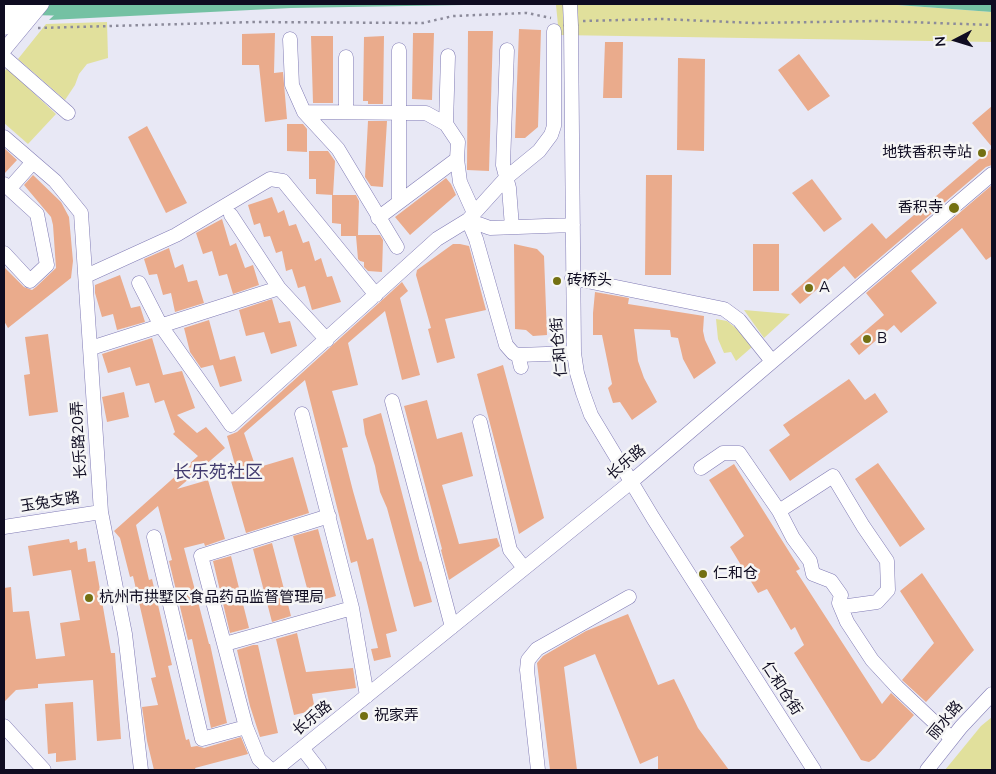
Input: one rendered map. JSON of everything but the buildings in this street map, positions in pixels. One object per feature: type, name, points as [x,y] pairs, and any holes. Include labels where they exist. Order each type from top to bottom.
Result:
[{"type":"highway","points":[[12,26],[23,4]]},
{"type":"street","points":[[4,50],[12,26],[42,4]]},
{"type":"street","name":"仁和仓街","points":[[570,4],[565,24],[572,225],[574,353],[577,373],[591,415],[713,614],[814,770]]},
{"type":"street","points":[[139,283],[161,326],[232,426],[437,240],[471,217],[506,178],[539,151],[551,135],[554,126],[565,24]]},
{"type":"street","points":[[290,39],[292,84],[304,112],[338,149],[397,247]]},
{"type":"street","points":[[398,202],[399,50]]},
{"type":"street","points":[[507,50],[503,165],[509,188],[512,227]]},
{"type":"street","points":[[446,124],[448,56]]},
{"type":"street","points":[[4,57],[68,113]]},
{"type":"street","points":[[346,57],[346,112]]},
{"type":"street","points":[[304,112],[426,113],[446,124],[458,142],[457,159],[460,182],[506,345],[520,361],[574,353]]},
{"type":"street","name":"长乐路20弄","points":[[4,137],[55,181],[81,213],[101,512],[125,634],[140,770]]},
{"type":"street","points":[[378,218],[457,159]]},
{"type":"street","points":[[4,253],[30,281],[46,265],[37,214],[7,186],[33,162]]},
{"type":"street","name":"长乐路","points":[[276,770],[631,482],[771,360],[992,174]]},
{"type":"street","points":[[86,276],[176,235],[270,179],[283,181],[376,295]]},
{"type":"street","points":[[231,215],[279,288],[327,340]]},
{"type":"street","points":[[471,217],[490,228],[572,225]]},
{"type":"street","points":[[572,278],[724,309],[738,320],[771,360]]},
{"type":"street","points":[[91,348],[279,288]]},
{"type":"street","points":[[392,401],[452,627]]},
{"type":"street","points":[[302,414],[352,608],[367,696]]},
{"type":"street","points":[[480,422],[510,550],[524,568]]},
{"type":"street","points":[[701,468],[723,453],[739,452],[779,511],[793,538],[810,561],[812,574],[831,581],[841,594],[839,603],[847,622],[872,660],[902,692],[951,738]]},
{"type":"street","points":[[779,511],[833,476],[887,561],[888,590],[876,602],[840,607]]},
{"type":"street","name":"玉兔支路","points":[[4,527],[101,512]]},
{"type":"street","points":[[271,770],[259,759],[246,727],[201,556],[328,516]]},
{"type":"street","points":[[154,537],[202,739],[246,727]]},
{"type":"street","points":[[538,770],[526,670],[528,660],[537,649],[629,597]]},
{"type":"street","points":[[225,644],[352,608]]},
{"type":"street","name":"丽水路","points":[[927,770],[951,738],[992,694]]},
{"type":"street","points":[[4,726],[44,770]]},
{"type":"street","points":[[302,748],[319,770]]},
{"type":"path","points":[[12,26],[42,28],[254,22],[423,23],[453,16],[527,12],[565,24],[661,18],[754,23],[879,21],[992,25]]},
{"type":"shaded area","points":[[66,4],[705,4],[291,8],[49,20]]},
{"type":"shaded area","points":[[884,4],[992,12],[992,42],[559,35],[556,5]]},
{"type":"shaded area","points":[[884,4],[992,4],[992,12]]},
{"type":"shaded area","points":[[107,22],[108,58],[87,64],[79,74],[75,85],[65,100],[18,59],[46,24]]},
{"type":"shaded area","points":[[7,68],[56,114],[28,144],[4,123],[4,72]]},
{"type":"shaded area","points":[[744,310],[790,314],[764,338]]},
{"type":"shaded area","points":[[716,319],[727,321],[737,329],[752,347],[736,361],[731,352],[724,353],[718,339]]},
{"type":"shaded area","points":[[992,717],[992,770],[945,770],[981,726]]},
{"type":"waterway","points":[[29,8],[78,9]]},
{"type":"place","name":"地铁香积寺站","points":[[982,153]]},
{"type":"place","name":"香积寺","points":[[954,208]]},
{"type":"place","name":"砖桥头","points":[[557,281]]},
{"type":"place","name":"A","points":[[809,288]]},
{"type":"place","name":"B","points":[[867,339]]},
{"type":"place","name":"仁和仓","points":[[703,574]]},
{"type":"place","name":"杭州市拱墅区食品药品监督管理局","points":[[89,598]]},
{"type":"place","name":"祝家弄","points":[[364,716]]},
{"type":"district","name":"长乐苑社区","points":[[218,474]]}]
